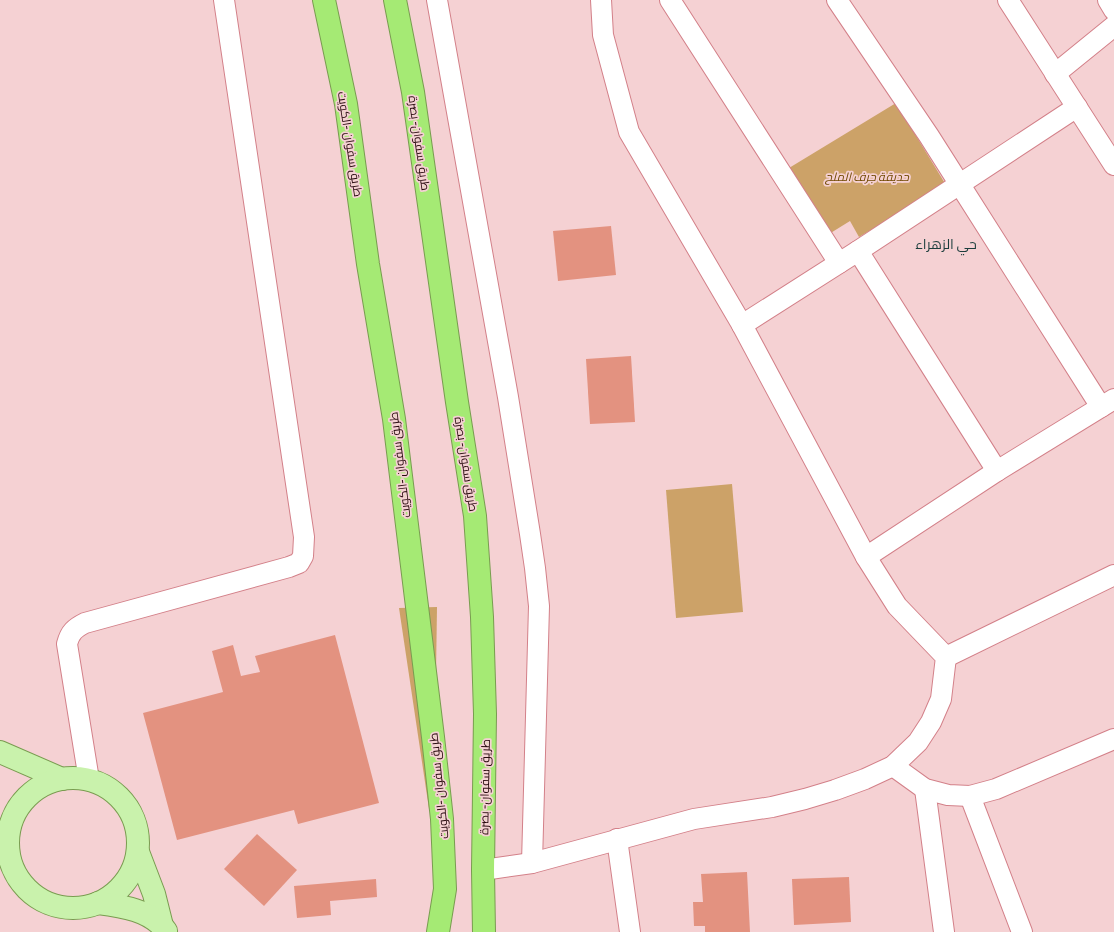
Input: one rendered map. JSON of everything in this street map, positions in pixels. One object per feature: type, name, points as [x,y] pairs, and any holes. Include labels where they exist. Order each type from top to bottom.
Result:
[{"type":"highway","name":"طريق سفوان -الكويت","points":[[324,0],[346,104],[368,264],[394,419],[433,737],[442,819],[445,889],[438,932]]},
{"type":"highway","name":"طريق سفوان- بصرة","points":[[395,0],[412,92],[475,516],[482,617],[485,714],[483,870],[484,932]]},
{"type":"main road","points":[[0,752],[62,779]]},
{"type":"main road","points":[[75,778],[89,780],[102,785],[113,792],[123,802],[136,825],[138,852],[128,877],[115,892],[98,903],[75,908],[63,907],[52,904],[31,893],[23,884],[4,850],[14,816],[20,805],[29,796],[39,788],[62,779],[75,778]]},
{"type":"main road","points":[[138,852],[154,894],[165,929]]},
{"type":"main road","points":[[98,903],[122,906],[144,913],[165,929]]},
{"type":"street","points":[[89,780],[67,644],[69,635],[74,629],[85,623],[288,567],[299,563],[303,556],[304,537],[224,0]]},
{"type":"street","points":[[437,0],[508,397],[535,568],[539,606],[532,863]]},
{"type":"street","points":[[601,0],[603,35],[629,132],[742,325],[866,557],[897,606],[946,657]]},
{"type":"street","points":[[670,0],[839,263]]},
{"type":"street","points":[[836,0],[1108,403],[997,471],[866,557]]},
{"type":"street","points":[[1008,0],[1114,164]]},
{"type":"street","points":[[1108,0],[1114,10]]},
{"type":"street","points":[[1055,74],[1114,26]]},
{"type":"street","points":[[742,325],[858,251],[1077,107]]},
{"type":"street","points":[[858,251],[997,471]]},
{"type":"street","points":[[946,657],[1114,575]]},
{"type":"street","points":[[483,870],[532,863],[694,819],[772,807],[805,799],[843,787],[893,766],[918,742],[931,722],[941,699],[946,657]]},
{"type":"street","points":[[893,766],[925,789],[948,795],[970,796],[996,789],[1114,739]]},
{"type":"street","points":[[925,789],[944,932]]},
{"type":"street","points":[[970,796],[1022,932]]},
{"type":"street","points":[[617,840],[630,932]]},
{"type":"green space","name":"حديقة جرف الملح","points":[[896,103],[946,185],[859,237],[850,221],[829,234],[789,168]]},
{"type":"green space","points":[[732,484],[743,612],[676,618],[666,490]]},
{"type":"green space","points":[[437,607],[434,809],[429,809],[399,608]]},
{"type":"building","points":[[611,226],[616,275],[558,281],[553,231]]},
{"type":"building","points":[[631,356],[635,422],[590,424],[586,359]]},
{"type":"building","points":[[335,635],[379,803],[298,824],[294,810],[177,840],[143,713],[223,692],[212,651],[233,645],[241,676],[260,672],[255,656]]},
{"type":"building","points":[[257,834],[297,870],[264,906],[224,869]]},
{"type":"building","points":[[747,872],[750,932],[705,932],[705,926],[694,926],[693,902],[703,902],[701,874]]},
{"type":"building","points":[[849,877],[851,922],[794,925],[792,879]]},
{"type":"building","points":[[376,879],[377,897],[330,901],[331,915],[297,918],[294,886]]},
{"type":"district","name":"حي الزهراء","points":[[946,243]]}]
